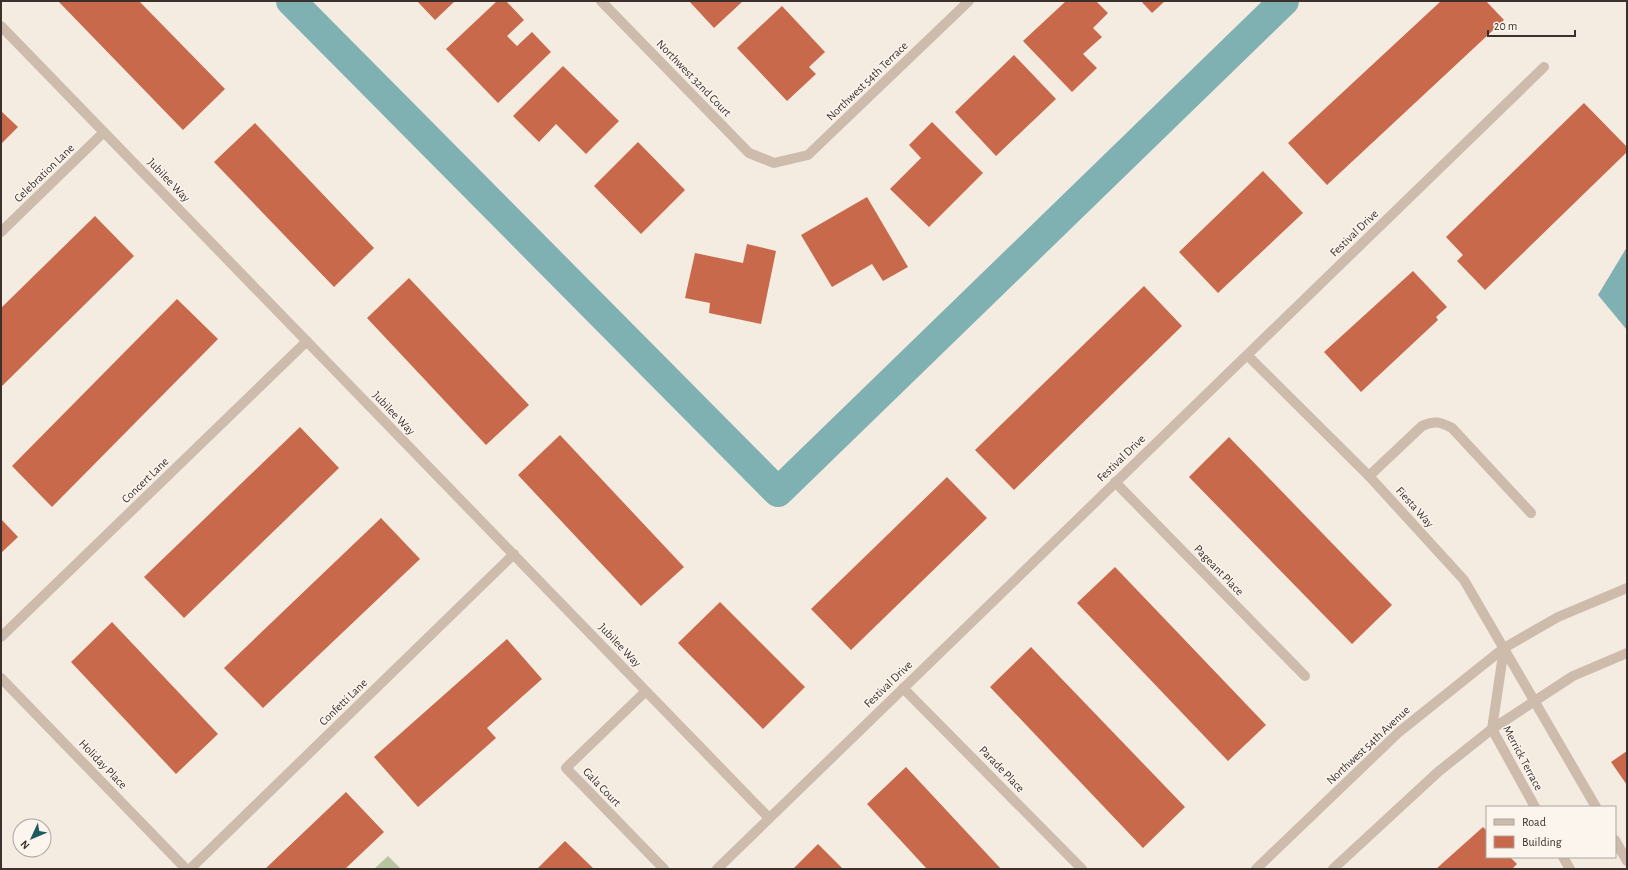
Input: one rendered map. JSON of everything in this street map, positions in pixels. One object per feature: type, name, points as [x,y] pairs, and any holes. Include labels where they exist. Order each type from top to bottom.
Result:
[{"type":"street","name":"Northwest 32nd Court","points":[[601,1],[749,153],[774,163]]},
{"type":"street","name":"Northwest 54th Terrace","points":[[774,163],[808,155],[969,1]]},
{"type":"street","name":"Jubilee Way","points":[[1,26],[769,818]]},
{"type":"street","name":"Festival Drive","points":[[717,869],[1544,68]]},
{"type":"street","name":"Celebration Lane","points":[[1,232],[104,132]]},
{"type":"street","name":"Concert Lane","points":[[1,637],[307,341]]},
{"type":"street","name":"Fiesta Way","points":[[1247,355],[1369,476],[1464,580],[1534,700]]},
{"type":"street","points":[[1369,476],[1422,426],[1430,422],[1441,422],[1452,428],[1531,512]]},
{"type":"street","name":"Pageant Place","points":[[1116,482],[1305,676]]},
{"type":"street","name":"Confetti Lane","points":[[190,869],[514,554]]},
{"type":"street","name":"Northwest 54th Avenue","points":[[1256,869],[1399,732],[1504,648],[1558,617],[1627,588]]},
{"type":"street","name":"Merrick Terrace","points":[[1504,648],[1492,729],[1534,806]]},
{"type":"street","points":[[1333,869],[1438,772],[1492,729],[1534,700],[1573,676],[1627,653]]},
{"type":"street","name":"Holiday Place","points":[[1,678],[186,869]]},
{"type":"street","name":"Parade Place","points":[[904,688],[1082,869]]},
{"type":"street","name":"Gala Court","points":[[646,691],[566,768],[664,869]]},
{"type":"street","points":[[1534,700],[1595,806]]},
{"type":"street","points":[[1616,842],[1627,861]]},
{"type":"street","points":[[1564,858],[1570,869]]},
{"type":"green space","points":[[388,856],[401,869],[374,869]]},
{"type":"water","points":[[1627,247],[1627,330],[1598,295]]},
{"type":"building","points":[[58,1],[139,1],[225,89],[183,130]]},
{"type":"building","points":[[417,1],[455,1],[435,20]]},
{"type":"building","points":[[497,1],[506,1],[524,20],[507,36],[517,46],[532,32],[551,52],[498,103],[446,49]]},
{"type":"building","points":[[689,1],[743,1],[714,28]]},
{"type":"building","points":[[1066,1],[1096,1],[1108,13],[1093,28],[1102,37],[1083,54],[1097,68],[1072,92],[1023,41]]},
{"type":"building","points":[[1141,1],[1165,1],[1152,13]]},
{"type":"building","points":[[1441,1],[1486,1],[1504,20],[1327,185],[1288,143]]},
{"type":"building","points":[[782,6],[825,52],[809,67],[816,74],[787,101],[737,48]]},
{"type":"building","points":[[1014,55],[1056,99],[996,156],[955,112]]},
{"type":"building","points":[[563,66],[619,121],[586,154],[556,124],[539,142],[513,116]]},
{"type":"building","points":[[1584,103],[1627,147],[1627,152],[1485,290],[1457,261],[1463,255],[1446,237]]},
{"type":"building","points":[[1,111],[18,127],[1,144]]},
{"type":"building","points":[[932,122],[983,173],[929,227],[890,189],[921,158],[909,145]]},
{"type":"building","points":[[255,123],[374,248],[334,287],[214,162]]},
{"type":"building","points":[[638,142],[685,190],[641,234],[594,186]]},
{"type":"building","points":[[1263,171],[1303,213],[1218,293],[1179,252]]},
{"type":"building","points":[[867,197],[908,267],[883,281],[872,264],[832,287],[801,235]]},
{"type":"building","points":[[95,216],[134,256],[1,387],[1,308]]},
{"type":"building","points":[[747,244],[776,251],[761,324],[709,313],[710,303],[685,298],[695,253],[743,263]]},
{"type":"building","points":[[1413,271],[1447,307],[1436,317],[1438,320],[1361,392],[1324,352]]},
{"type":"building","points":[[409,278],[529,405],[486,445],[367,318]]},
{"type":"building","points":[[1144,286],[1182,326],[1014,490],[975,450]]},
{"type":"building","points":[[177,299],[218,339],[52,507],[12,466]]},
{"type":"building","points":[[300,427],[339,468],[184,618],[144,577]]},
{"type":"building","points":[[560,435],[684,567],[641,606],[518,475]]},
{"type":"building","points":[[1229,437],[1392,605],[1352,644],[1189,477]]},
{"type":"building","points":[[947,477],[987,518],[851,650],[811,609]]},
{"type":"building","points":[[381,518],[420,559],[263,708],[224,668]]},
{"type":"building","points":[[1,519],[18,537],[1,553]]},
{"type":"building","points":[[1115,567],[1266,725],[1228,761],[1077,603]]},
{"type":"building","points":[[720,602],[805,687],[763,729],[678,643]]},
{"type":"building","points":[[112,622],[218,734],[176,774],[71,662]]},
{"type":"building","points":[[507,639],[542,679],[487,728],[496,738],[418,807],[374,757]]},
{"type":"building","points":[[1031,647],[1185,807],[1143,848],[990,687]]},
{"type":"building","points":[[1627,751],[1627,785],[1611,762]]},
{"type":"building","points":[[906,767],[1001,869],[927,869],[867,804]]},
{"type":"building","points":[[346,792],[384,832],[345,869],[265,869]]},
{"type":"building","points":[[1483,827],[1486,830],[1486,858],[1511,858],[1517,864],[1512,869],[1436,869]]},
{"type":"building","points":[[565,841],[594,869],[537,869]]},
{"type":"building","points":[[818,844],[843,869],[793,869]]},
{"type":"waterway","points":[[291,1],[778,492],[1284,1]]}]
